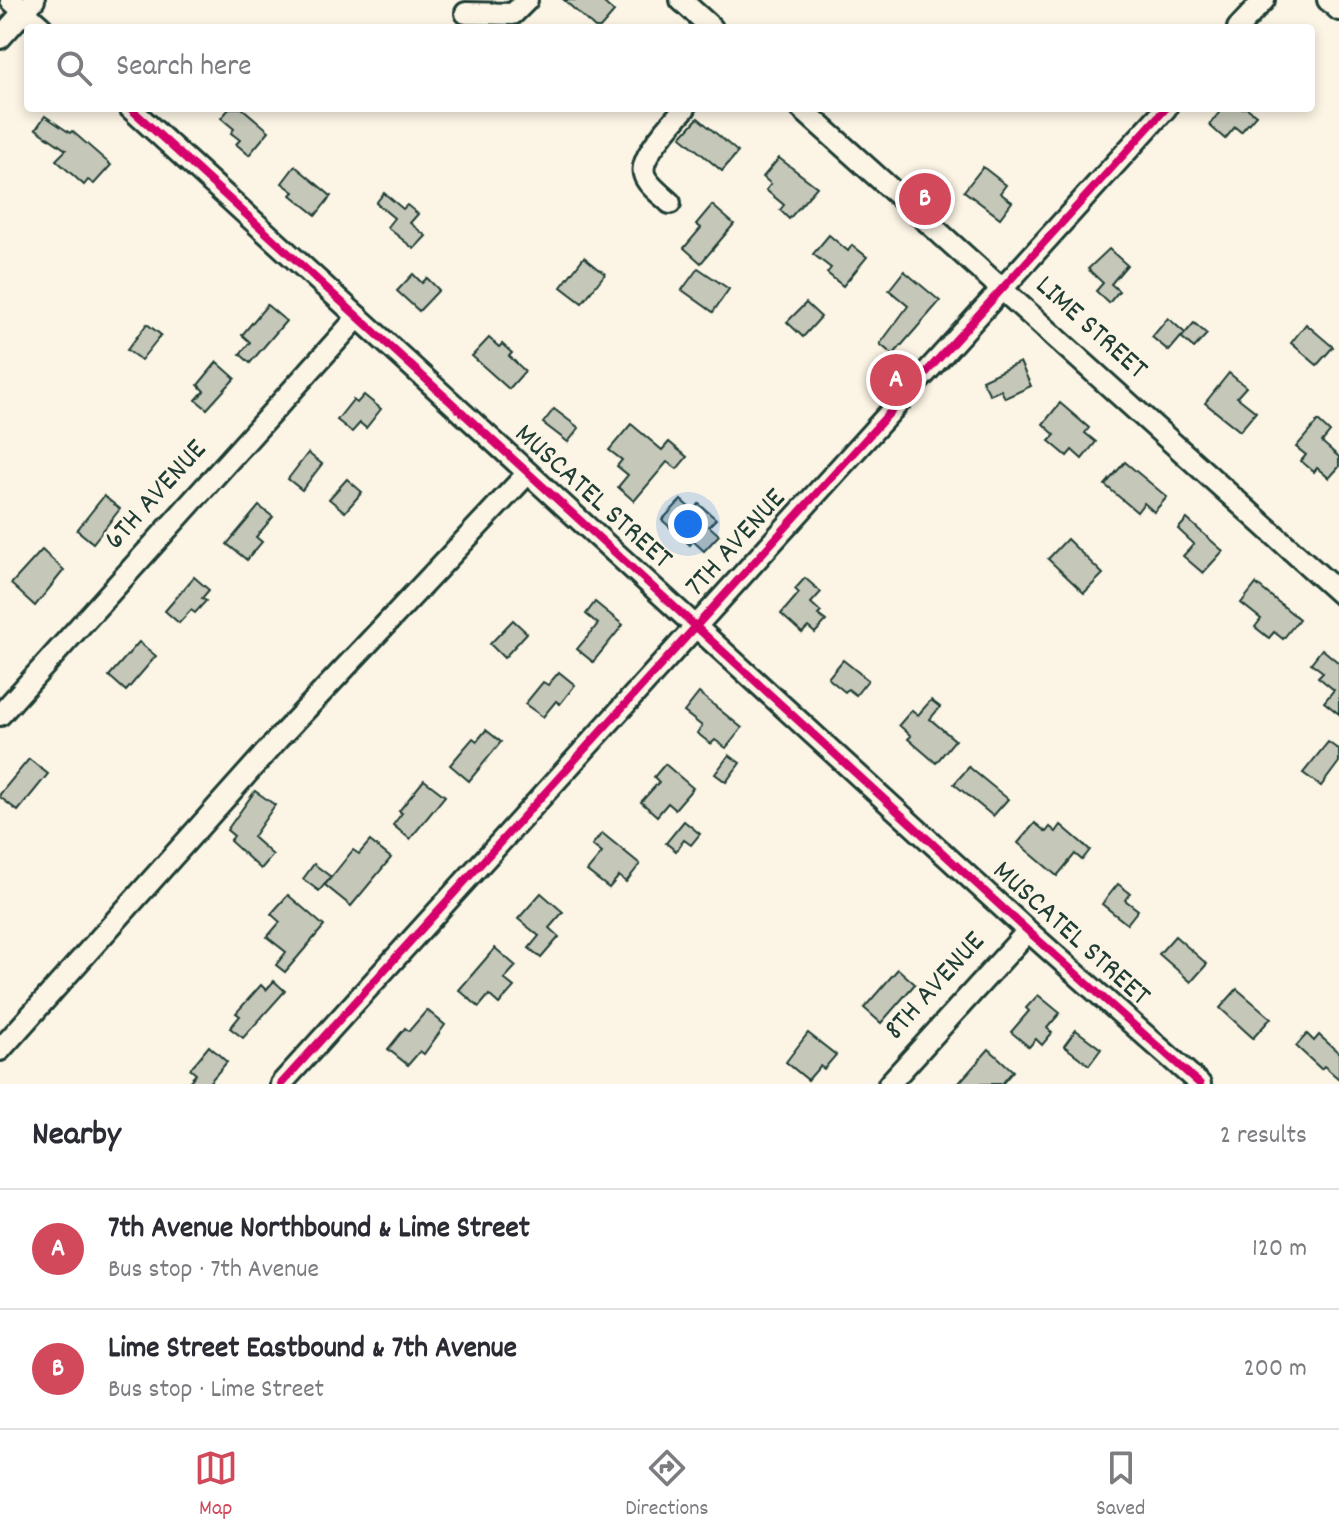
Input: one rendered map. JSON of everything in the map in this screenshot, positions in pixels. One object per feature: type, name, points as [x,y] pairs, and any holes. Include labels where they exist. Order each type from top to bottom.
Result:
[{"type":"street","points":[[466,13],[513,14],[527,0]]},
{"type":"street","points":[[681,0],[708,24]]},
{"type":"street","points":[[1242,24],[1264,0]]},
{"type":"street","points":[[1328,0],[1339,10]]},
{"type":"street","points":[[0,38],[23,4],[39,24]]},
{"type":"street","name":"MUSCATEL STREET","points":[[134,112],[1028,931],[1200,1084]]},
{"type":"street","points":[[670,203],[644,176],[643,166],[646,156],[682,112]]},
{"type":"street","name":"LIME STREET","points":[[805,112],[1339,593]]},
{"type":"street","name":"7TH AVENUE","points":[[281,1084],[1162,112]]},
{"type":"street","name":"6TH AVENUE","points":[[0,715],[358,317]]},
{"type":"street","points":[[0,1050],[277,740],[528,473]]},
{"type":"street","name":"8TH AVENUE","points":[[889,1084],[1028,931]]},
{"type":"building","points":[[564,0],[601,0],[614,12],[604,24],[591,24]]},
{"type":"building","points":[[226,112],[247,112],[269,131],[249,155],[236,144],[240,140],[231,133],[234,129],[221,118]]},
{"type":"building","points":[[1220,112],[1252,112],[1256,115],[1241,132],[1235,127],[1225,139],[1209,125]]},
{"type":"building","points":[[45,116],[70,133],[72,131],[111,165],[94,184],[88,180],[84,185],[56,160],[66,150],[36,129]]},
{"type":"building","points":[[698,118],[738,152],[722,171],[681,137]]},
{"type":"building","points":[[779,158],[817,187],[789,219],[780,210],[784,205],[766,190],[771,184],[763,177]]},
{"type":"building","points":[[295,166],[331,196],[316,215],[291,195],[294,192],[282,183]]},
{"type":"building","points":[[983,167],[1006,185],[1000,193],[1012,202],[1000,218],[964,191]]},
{"type":"building","points":[[384,193],[403,209],[407,205],[418,214],[410,223],[426,236],[414,249],[387,227],[394,218],[376,203]]},
{"type":"building","points":[[712,205],[734,224],[701,263],[684,248],[701,228],[696,224]]},
{"type":"building","points":[[829,235],[848,251],[852,245],[867,257],[843,286],[827,273],[831,268],[813,254]]},
{"type":"building","points":[[1109,249],[1127,265],[1111,284],[1119,291],[1109,303],[1096,291],[1103,283],[1088,269]]},
{"type":"building","points":[[584,257],[605,274],[582,303],[561,287]]},
{"type":"building","points":[[698,268],[729,289],[713,312],[682,290]]},
{"type":"building","points":[[904,271],[940,301],[893,355],[880,344],[908,306],[889,290]]},
{"type":"building","points":[[413,274],[422,283],[427,278],[439,290],[419,311],[397,291]]},
{"type":"building","points":[[806,303],[821,317],[803,337],[787,322]]},
{"type":"building","points":[[267,305],[286,321],[250,363],[240,354],[250,342],[242,335]]},
{"type":"building","points":[[1168,318],[1185,333],[1182,337],[1194,323],[1207,334],[1194,348],[1181,337],[1169,351],[1152,337]]},
{"type":"building","points":[[147,324],[161,335],[141,360],[127,350]]},
{"type":"building","points":[[1306,324],[1333,347],[1317,365],[1291,343]]},
{"type":"building","points":[[489,338],[512,353],[509,356],[525,371],[509,389],[472,356]]},
{"type":"building","points":[[217,362],[235,378],[207,409],[196,400],[204,391],[198,385]]},
{"type":"building","points":[[1020,362],[1031,386],[1005,398],[1001,390],[990,395],[982,380]]},
{"type":"building","points":[[1229,373],[1246,387],[1237,397],[1256,412],[1240,431],[1205,403]]},
{"type":"building","points":[[364,395],[381,409],[366,428],[360,423],[352,432],[337,420],[353,400],[357,403]]},
{"type":"building","points":[[1060,403],[1089,428],[1085,433],[1096,442],[1082,459],[1072,450],[1067,456],[1049,441],[1055,435],[1043,424]]},
{"type":"building","points":[[554,409],[579,428],[568,442],[543,423]]},
{"type":"building","points":[[1318,421],[1330,432],[1322,442],[1339,457],[1339,467],[1329,478],[1317,468],[1314,472],[1301,461],[1306,455],[1296,447]]},
{"type":"building","points":[[631,424],[662,450],[669,442],[687,457],[677,469],[667,462],[634,501],[618,487],[628,475],[617,466],[622,460],[609,450]]},
{"type":"building","points":[[308,453],[322,464],[302,490],[288,479]]},
{"type":"building","points":[[1125,462],[1167,497],[1154,512],[1144,503],[1137,512],[1105,485]]},
{"type":"building","points":[[347,479],[362,492],[345,512],[329,499]]},
{"type":"building","points":[[104,496],[120,509],[93,543],[77,530]]},
{"type":"building","points":[[681,500],[693,511],[699,504],[716,519],[709,526],[719,535],[704,551],[693,541],[690,545],[662,520]]},
{"type":"building","points":[[259,506],[273,517],[256,537],[262,542],[247,560],[227,544]]},
{"type":"building","points":[[1187,519],[1223,551],[1203,573],[1183,556],[1194,544],[1178,529]]},
{"type":"building","points":[[1067,539],[1103,574],[1084,593],[1048,559]]},
{"type":"building","points":[[42,550],[64,570],[35,606],[11,584]]},
{"type":"building","points":[[194,577],[209,590],[202,598],[206,601],[195,613],[191,610],[179,623],[165,611]]},
{"type":"building","points":[[805,578],[821,592],[811,603],[826,621],[815,633],[808,627],[802,633],[781,614],[799,593],[795,589]]},
{"type":"building","points":[[1256,584],[1299,619],[1283,639],[1274,632],[1269,638],[1255,627],[1261,619],[1241,603]]},
{"type":"building","points":[[595,602],[623,625],[593,662],[577,649],[598,624],[586,614]]},
{"type":"building","points":[[513,620],[527,633],[504,658],[490,644]]},
{"type":"building","points":[[139,642],[156,656],[126,691],[109,676]]},
{"type":"building","points":[[1322,649],[1339,663],[1339,714],[1324,702],[1334,690],[1318,677],[1323,672],[1311,663]]},
{"type":"building","points":[[843,660],[868,680],[856,695],[848,689],[845,692],[828,678]]},
{"type":"building","points":[[559,672],[575,685],[560,704],[556,701],[543,717],[525,704],[543,682],[548,685]]},
{"type":"building","points":[[699,693],[742,728],[726,748],[715,740],[711,744],[697,733],[702,726],[684,712]]},
{"type":"building","points":[[931,700],[940,707],[930,719],[955,740],[936,763],[908,739],[911,736],[899,725],[912,710],[918,715]]},
{"type":"building","points":[[486,730],[501,742],[469,781],[450,765],[473,738],[477,741]]},
{"type":"building","points":[[1328,742],[1339,750],[1339,762],[1321,786],[1303,773]]},
{"type":"building","points":[[729,755],[740,763],[726,782],[715,774]]},
{"type":"building","points":[[29,759],[48,774],[18,811],[0,794]]},
{"type":"building","points":[[665,764],[693,788],[675,809],[668,803],[657,816],[641,802],[659,782],[654,777]]},
{"type":"building","points":[[969,767],[1008,799],[993,816],[954,784]]},
{"type":"building","points":[[424,780],[445,796],[410,839],[393,825],[402,813],[399,811]]},
{"type":"building","points":[[255,791],[275,805],[253,837],[273,855],[261,869],[230,841],[234,836],[227,830]]},
{"type":"building","points":[[684,821],[700,834],[691,845],[684,840],[676,851],[666,843]]},
{"type":"building","points":[[1035,823],[1046,832],[1050,827],[1056,832],[1061,825],[1090,850],[1082,860],[1075,854],[1057,876],[1018,843]]},
{"type":"building","points":[[602,833],[640,864],[626,882],[619,876],[609,888],[587,871],[602,853],[592,845]]},
{"type":"building","points":[[370,841],[391,858],[351,906],[325,885],[353,850],[359,854]]},
{"type":"building","points":[[314,864],[331,877],[319,891],[303,879]]},
{"type":"building","points":[[1118,884],[1130,893],[1125,900],[1138,910],[1127,924],[1102,904]]},
{"type":"building","points":[[541,893],[563,912],[549,928],[559,937],[541,958],[529,948],[539,936],[518,919]]},
{"type":"building","points":[[288,895],[324,926],[285,972],[276,965],[286,952],[267,937],[280,922],[271,914]]},
{"type":"building","points":[[1175,936],[1207,964],[1191,982],[1159,954]]},
{"type":"building","points":[[495,948],[516,966],[504,979],[514,987],[499,1004],[489,995],[479,1007],[459,990]]},
{"type":"building","points":[[898,969],[915,984],[881,1023],[864,1008]]},
{"type":"building","points":[[274,981],[285,991],[243,1038],[230,1028],[240,1016],[236,1013],[261,985],[266,990]]},
{"type":"building","points":[[1237,989],[1271,1018],[1253,1038],[1220,1008]]},
{"type":"building","points":[[1038,995],[1060,1013],[1047,1028],[1052,1033],[1042,1045],[1036,1039],[1029,1047],[1011,1032]]},
{"type":"building","points":[[427,1010],[445,1025],[424,1054],[420,1051],[408,1065],[388,1049],[405,1028],[409,1031]]},
{"type":"building","points":[[1076,1030],[1101,1049],[1089,1065],[1064,1046]]},
{"type":"building","points":[[808,1033],[836,1055],[824,1069],[820,1066],[808,1080],[786,1062]]},
{"type":"building","points":[[1307,1034],[1314,1041],[1319,1035],[1339,1053],[1339,1079],[1324,1066],[1321,1069],[1296,1046]]},
{"type":"building","points":[[209,1046],[227,1062],[208,1084],[187,1084],[196,1074],[190,1069]]},
{"type":"building","points":[[989,1049],[1013,1071],[1002,1084],[958,1084]]},
{"type":"cycle path","points":[[134,112],[1028,931],[1200,1084]]},
{"type":"cycle path","points":[[281,1084],[1162,112]]},
{"type":"place","name":"Lime Street Eastbound & 7th Avenue","points":[[925,199]]},
{"type":"place","name":"7th Avenue Northbound & Lime Street","points":[[896,380]]}]
